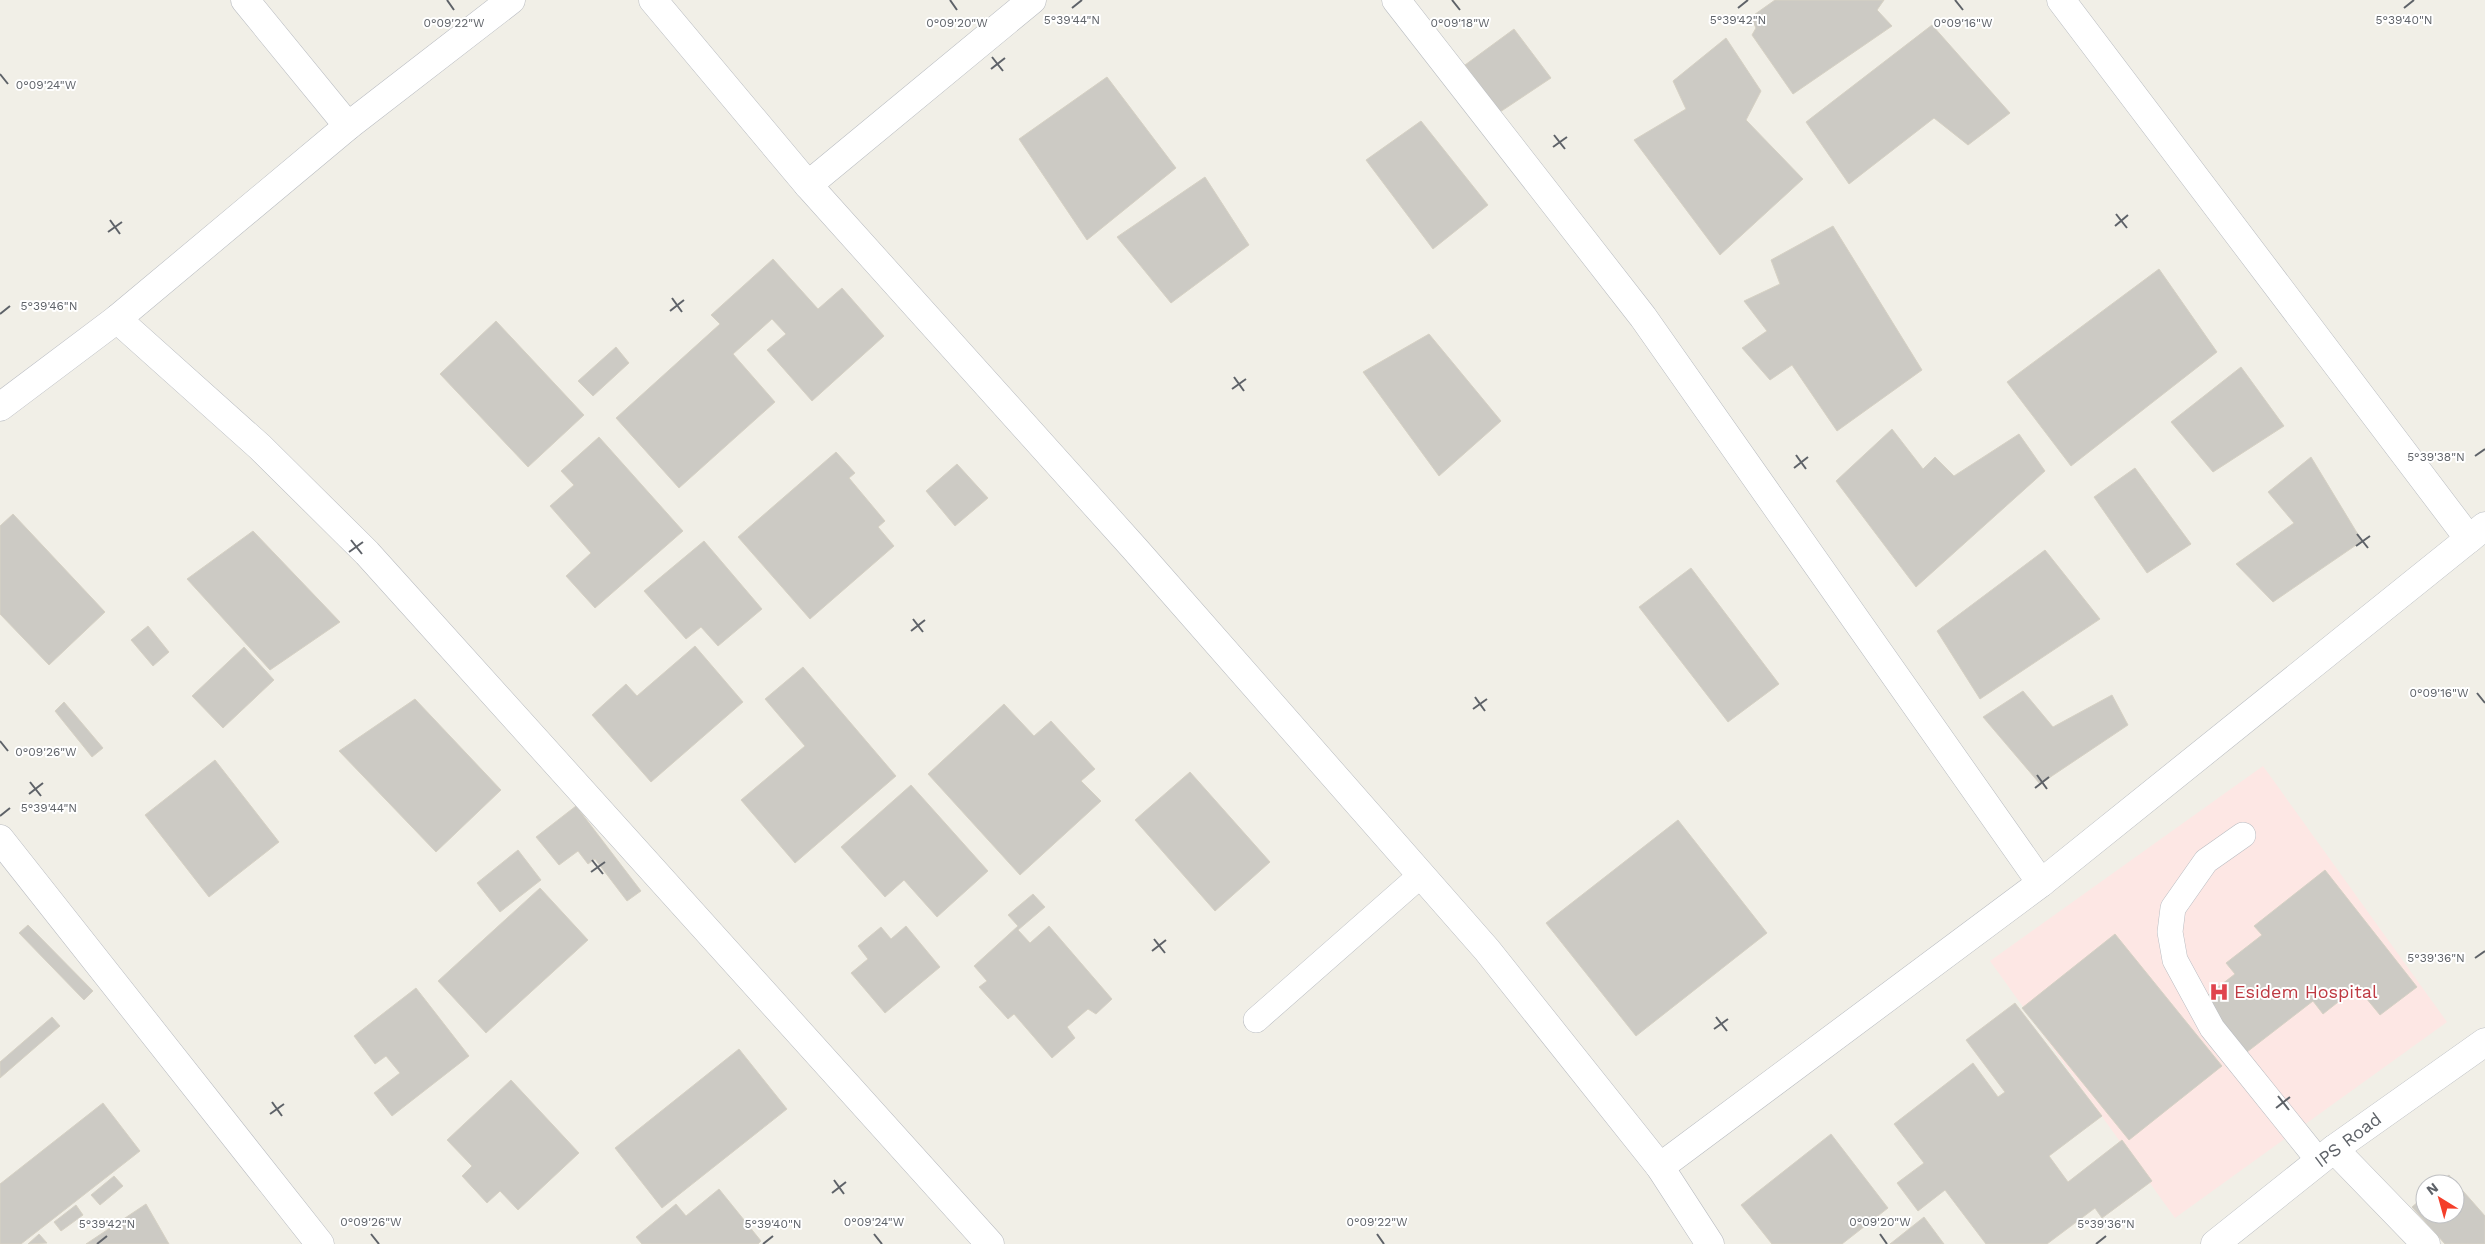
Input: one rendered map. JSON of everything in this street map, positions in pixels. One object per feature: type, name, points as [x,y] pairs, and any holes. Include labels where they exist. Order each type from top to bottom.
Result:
[{"type":"street","points":[[244,0],[348,126]]},
{"type":"street","points":[[0,407],[117,320],[348,126],[512,0]]},
{"type":"street","points":[[653,0],[808,185],[1135,549],[1487,950],[1660,1167],[1710,1244]]},
{"type":"street","points":[[808,185],[1032,0]]},
{"type":"street","points":[[1396,0],[1644,317],[2041,883]]},
{"type":"street","points":[[1660,1167],[2041,883],[2477,533],[2061,0]]},
{"type":"street","points":[[117,320],[260,447],[367,553],[990,1244]]},
{"type":"street","points":[[0,839],[320,1244]]},
{"type":"street","name":"IPS Road","points":[[2215,1244],[2327,1155],[2485,1042]]},
{"type":"street","points":[[2327,1155],[2426,1244]]},
{"type":"lane","points":[[2243,834],[2206,861],[2173,908],[2170,932],[2175,960],[2212,1028],[2327,1155]]},
{"type":"lane","points":[[1256,1020],[1421,875]]},
{"type":"shaded area","name":"Esidem Hospital","points":[[2263,766],[2447,1022],[2175,1218],[1990,961]]},
{"type":"building","points":[[1775,0],[1884,0],[1877,10],[1892,26],[1793,94],[1752,35],[1756,28],[1751,17]]},
{"type":"building","points":[[1932,25],[2010,113],[1968,145],[1934,118],[1849,184],[1806,122]]},
{"type":"building","points":[[1514,29],[1551,78],[1500,112],[1465,65]]},
{"type":"building","points":[[1726,38],[1761,91],[1746,120],[1803,179],[1720,255],[1634,140],[1686,109],[1673,81]]},
{"type":"building","points":[[1107,77],[1176,168],[1087,240],[1019,139]]},
{"type":"building","points":[[1421,121],[1488,205],[1433,249],[1366,160]]},
{"type":"building","points":[[1205,177],[1249,245],[1171,303],[1117,237]]},
{"type":"building","points":[[1833,226],[1922,370],[1837,431],[1792,365],[1770,380],[1742,348],[1767,331],[1744,301],[1780,284],[1771,260]]},
{"type":"building","points":[[773,259],[818,309],[842,288],[884,336],[812,401],[767,350],[786,334],[772,319],[733,354],[775,402],[679,488],[616,418],[720,324],[711,315]]},
{"type":"building","points":[[2159,269],[2217,352],[2071,466],[2007,382]]},
{"type":"building","points":[[496,321],[584,415],[528,467],[440,374]]},
{"type":"building","points":[[1429,334],[1501,421],[1439,476],[1363,372]]},
{"type":"building","points":[[616,347],[629,363],[593,396],[578,381]]},
{"type":"building","points":[[2241,367],[2284,426],[2213,472],[2171,422]]},
{"type":"building","points":[[1892,429],[1923,469],[1935,457],[1954,476],[2019,434],[2045,471],[1916,587],[1836,481]]},
{"type":"building","points":[[599,437],[683,531],[595,608],[566,576],[591,553],[550,506],[574,485],[561,471]]},
{"type":"building","points":[[836,452],[855,473],[849,478],[885,521],[878,527],[894,546],[810,619],[738,537]]},
{"type":"building","points":[[2311,457],[2362,541],[2273,602],[2236,564],[2294,523],[2268,492]]},
{"type":"building","points":[[957,464],[988,498],[955,526],[926,491]]},
{"type":"building","points":[[2135,468],[2191,544],[2147,573],[2094,497]]},
{"type":"building","points":[[13,514],[105,612],[49,665],[0,614],[0,526]]},
{"type":"building","points":[[253,531],[340,622],[270,670],[187,579]]},
{"type":"building","points":[[704,541],[762,609],[718,646],[701,627],[686,639],[644,591]]},
{"type":"building","points":[[2045,550],[2100,619],[1980,699],[1937,631]]},
{"type":"building","points":[[1691,568],[1779,684],[1728,722],[1639,607]]},
{"type":"building","points":[[148,626],[169,652],[153,666],[131,640]]},
{"type":"building","points":[[695,646],[743,702],[651,782],[592,715],[626,684],[637,696]]},
{"type":"building","points":[[244,647],[274,680],[223,728],[192,696]]},
{"type":"building","points":[[803,667],[896,776],[795,863],[741,800],[805,746],[765,699]]},
{"type":"building","points":[[2023,691],[2053,727],[2112,695],[2128,725],[2040,784],[1983,717]]},
{"type":"building","points":[[415,699],[501,790],[436,852],[339,751]]},
{"type":"building","points":[[64,702],[103,748],[92,757],[55,711]]},
{"type":"building","points":[[1004,704],[1034,736],[1051,721],[1095,769],[1081,781],[1101,801],[1020,875],[928,774]]},
{"type":"building","points":[[215,760],[279,842],[209,897],[145,815]]},
{"type":"building","points":[[1190,772],[1270,862],[1215,911],[1135,820]]},
{"type":"building","points":[[911,785],[988,871],[937,917],[904,880],[885,897],[841,847]]},
{"type":"building","points":[[576,806],[641,891],[627,901],[595,859],[588,864],[578,851],[559,865],[536,837]]},
{"type":"building","points":[[1678,820],[1767,933],[1636,1036],[1546,923]]},
{"type":"building","points":[[518,850],[541,880],[500,912],[477,883]]},
{"type":"building","points":[[2325,870],[2417,987],[2380,1015],[2357,987],[2323,1014],[2313,1001],[2247,1052],[2204,998],[2235,974],[2226,963],[2262,935],[2254,926]]},
{"type":"building","points":[[540,888],[588,940],[486,1033],[438,981]]},
{"type":"building","points":[[1033,894],[1045,907],[1018,930],[1030,943],[1049,926],[1112,999],[1096,1014],[1088,1009],[1067,1027],[1075,1038],[1052,1058],[1014,1014],[1008,1019],[979,987],[987,981],[974,966],[1018,926],[1008,915]]},
{"type":"building","points":[[28,925],[93,991],[84,1000],[19,933]]},
{"type":"building","points":[[906,926],[940,967],[885,1013],[851,973],[868,959],[858,946],[881,927],[891,939]]},
{"type":"building","points":[[2115,934],[2222,1066],[2129,1140],[2022,1008]]},
{"type":"building","points":[[416,988],[469,1056],[392,1116],[374,1093],[400,1073],[386,1056],[375,1064],[354,1036]]},
{"type":"building","points":[[2015,1003],[2102,1116],[2049,1156],[2068,1182],[2122,1140],[2152,1181],[2102,1218],[2095,1208],[2047,1244],[1986,1244],[1945,1190],[1918,1211],[1897,1183],[1924,1163],[1894,1124],[1973,1063],[1998,1097],[2005,1092],[1966,1040]]},
{"type":"building","points":[[52,1017],[60,1026],[0,1078],[0,1062]]},
{"type":"building","points":[[739,1049],[787,1109],[662,1208],[615,1148]]},
{"type":"building","points":[[511,1080],[579,1153],[518,1210],[500,1191],[487,1203],[462,1176],[472,1166],[447,1140]]},
{"type":"building","points":[[103,1103],[140,1151],[21,1244],[0,1244],[0,1184]]},
{"type":"building","points":[[1831,1134],[1888,1208],[1842,1244],[1772,1244],[1741,1205]]},
{"type":"building","points":[[114,1176],[123,1186],[100,1205],[91,1195]]},
{"type":"building","points":[[719,1189],[761,1241],[758,1244],[642,1244],[636,1237],[676,1204],[686,1216]]},
{"type":"building","points":[[2465,1193],[2485,1216],[2485,1244],[2445,1244],[2427,1224],[2465,1224]]},
{"type":"building","points":[[146,1204],[169,1244],[86,1244]]},
{"type":"building","points":[[76,1205],[83,1215],[61,1231],[54,1222]]},
{"type":"building","points":[[1924,1217],[1944,1244],[1890,1244]]},
{"type":"building","points":[[39,1234],[47,1243],[28,1244]]},
{"type":"place","name":"Esidem Hospital","points":[[2219,992]]}]
